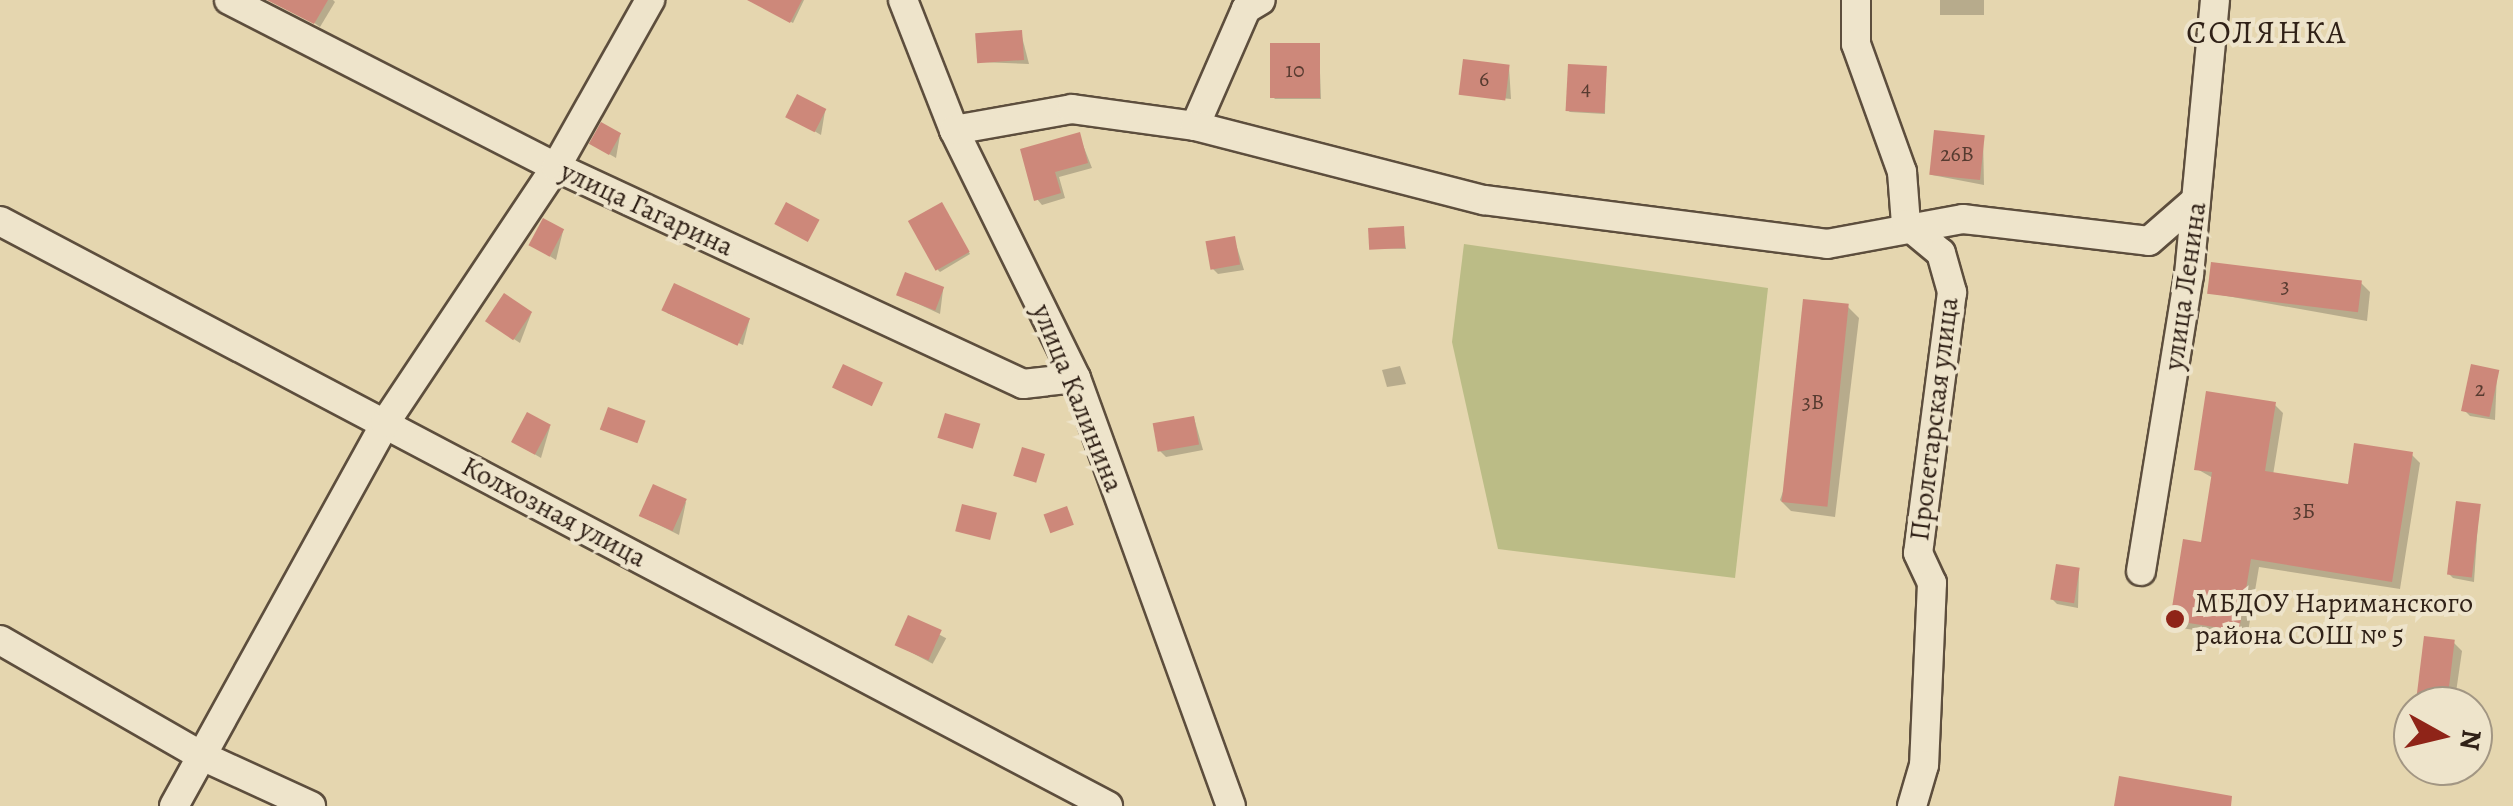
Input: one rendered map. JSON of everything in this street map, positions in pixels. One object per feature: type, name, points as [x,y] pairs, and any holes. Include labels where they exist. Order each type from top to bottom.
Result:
[{"type":"street","name":"улица Гагарина","points":[[229,0],[556,167],[1023,384],[1076,378]]},
{"type":"street","points":[[174,806],[385,423],[556,167],[650,0]]},
{"type":"street","name":"улица Калинина","points":[[903,0],[954,130],[1076,378],[1231,806]]},
{"type":"street","points":[[1856,0],[1856,44],[1902,172],[1906,224]]},
{"type":"street","name":"улица Ленина","points":[[2142,571],[2196,200],[2215,0]]},
{"type":"street","points":[[1195,126],[1251,3]]},
{"type":"street","points":[[954,130],[1072,109],[1195,126],[1484,200],[1827,244],[1906,224],[1963,218],[2149,241],[2196,200]]},
{"type":"street","name":"Колхозная улица","points":[[0,221],[1108,806]]},
{"type":"street","name":"Пролетарская улица","points":[[1906,224],[1941,253],[1952,292],[1918,553],[1932,583],[1924,765],[1912,806]]},
{"type":"street","points":[[0,640],[202,756],[311,806]]},
{"type":"green space","points":[[1464,244],[1768,288],[1735,578],[1498,549],[1452,342]]},
{"type":"building","points":[[267,0],[328,0],[314,24]]},
{"type":"building","points":[[747,0],[802,0],[790,23]]},
{"type":"building","points":[[1022,30],[1024,60],[977,63],[975,33]]},
{"type":"building","points":[[1270,43],[1320,43],[1320,98],[1270,98]]},
{"type":"building","points":[[1463,59],[1510,65],[1505,100],[1459,95]]},
{"type":"building","points":[[1568,64],[1607,66],[1604,113],[1566,111]]},
{"type":"building","points":[[797,94],[826,109],[815,132],[785,117]]},
{"type":"building","points":[[601,122],[621,133],[609,155],[589,144]]},
{"type":"building","points":[[1934,130],[1985,135],[1980,180],[1929,175]]},
{"type":"building","points":[[1080,132],[1088,163],[1055,172],[1061,193],[1034,201],[1020,149]]},
{"type":"building","points":[[786,202],[820,220],[808,242],[774,224]]},
{"type":"building","points":[[942,202],[970,252],[936,271],[908,221]]},
{"type":"building","points":[[543,218],[564,229],[550,257],[528,245]]},
{"type":"building","points":[[1404,226],[1405,248],[1369,250],[1368,228]]},
{"type":"building","points":[[1235,236],[1240,265],[1210,270],[1205,241]]},
{"type":"building","points":[[2211,262],[2362,281],[2358,312],[2207,294]]},
{"type":"building","points":[[905,272],[944,287],[935,310],[896,295]]},
{"type":"building","points":[[674,283],[750,318],[737,346],[661,310]]},
{"type":"building","points":[[504,293],[532,312],[513,340],[485,321]]},
{"type":"building","points":[[1803,299],[1849,304],[1827,507],[1782,502]]},
{"type":"building","points":[[843,364],[883,383],[872,406],[832,388]]},
{"type":"building","points":[[2471,364],[2499,370],[2489,417],[2461,411]]},
{"type":"building","points":[[2206,391],[2276,402],[2265,471],[2348,484],[2354,443],[2413,452],[2392,582],[2251,559],[2239,631],[2170,620],[2183,539],[2201,542],[2212,472],[2194,470]]},
{"type":"building","points":[[608,407],[646,421],[637,443],[600,430]]},
{"type":"building","points":[[527,412],[551,425],[535,455],[511,442]]},
{"type":"building","points":[[945,413],[980,424],[973,449],[937,438]]},
{"type":"building","points":[[1194,416],[1199,445],[1158,452],[1153,423]]},
{"type":"building","points":[[1022,447],[1045,454],[1036,483],[1013,476]]},
{"type":"building","points":[[653,484],[687,499],[673,531],[639,516]]},
{"type":"building","points":[[2456,501],[2481,504],[2472,577],[2447,574]]},
{"type":"building","points":[[962,504],[997,513],[990,540],[955,531]]},
{"type":"building","points":[[1067,506],[1074,525],[1050,533],[1044,515]]},
{"type":"building","points":[[2056,564],[2080,568],[2074,603],[2050,600]]},
{"type":"building","points":[[908,615],[942,630],[928,660],[895,645]]},
{"type":"building","points":[[2424,636],[2455,640],[2449,686],[2418,686]]},
{"type":"building","points":[[2119,776],[2232,796],[2231,806],[2114,806]]},
{"type":"place","name":"МБДОУ Нариманского района СОШ № 5","points":[[2175,619]]},
{"type":"district","name":"СОЛЯНКА","points":[[2267,32]]}]
